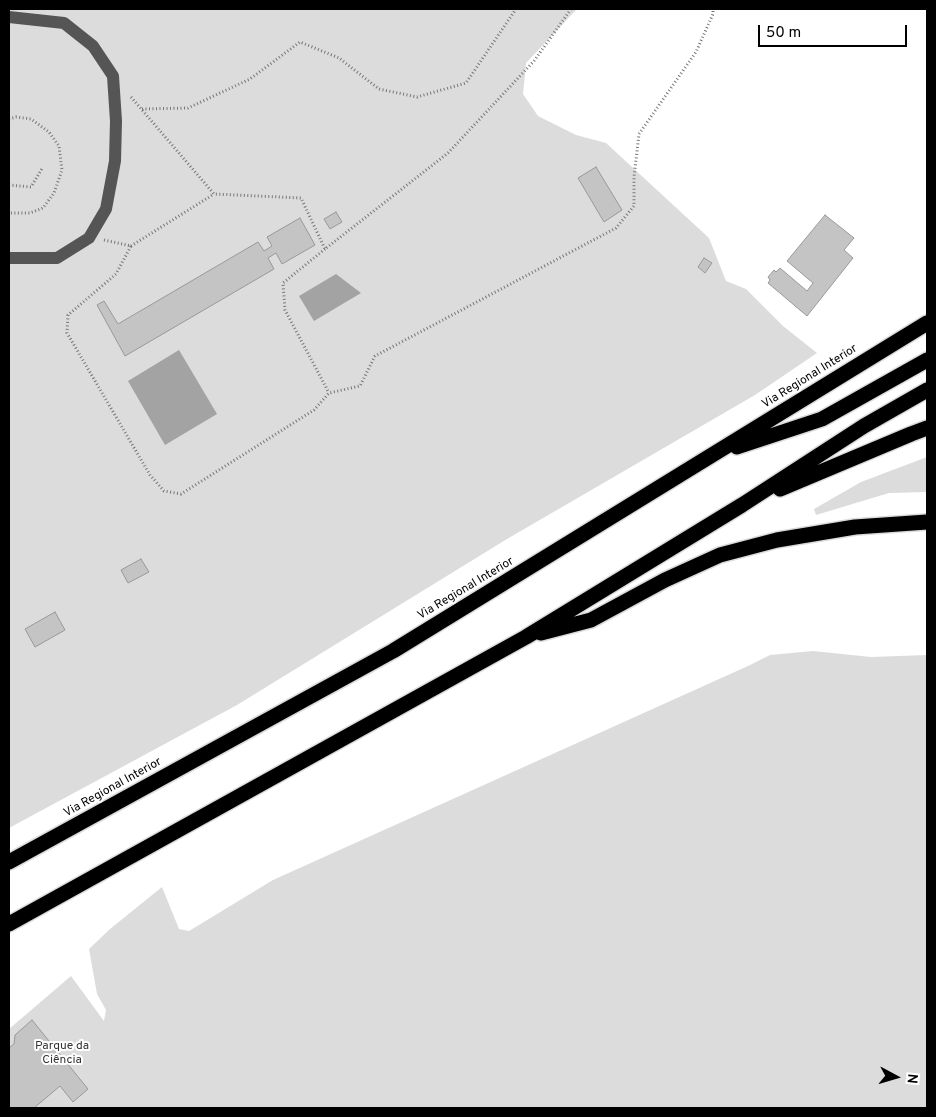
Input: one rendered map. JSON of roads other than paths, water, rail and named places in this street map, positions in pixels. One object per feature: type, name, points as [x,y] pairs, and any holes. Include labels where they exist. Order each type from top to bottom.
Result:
[{"type":"highway","name":"Via Regional Interior","points":[[9,862],[393,651],[927,323]]},
{"type":"highway","points":[[711,455],[822,419],[927,360]]},
{"type":"highway","points":[[9,924],[526,637],[742,505],[864,426],[927,390]]},
{"type":"highway","points":[[742,505],[927,428]]},
{"type":"highway","points":[[526,637],[591,620],[665,580],[720,555],[777,540],[854,527],[927,522]]},
{"type":"street","points":[[9,17],[64,23],[93,46],[113,76],[116,121],[115,161],[106,209],[89,238],[57,258],[9,258]]},
{"type":"park label","name":"Parque da Ciência","points":[[62,1054]]}]
